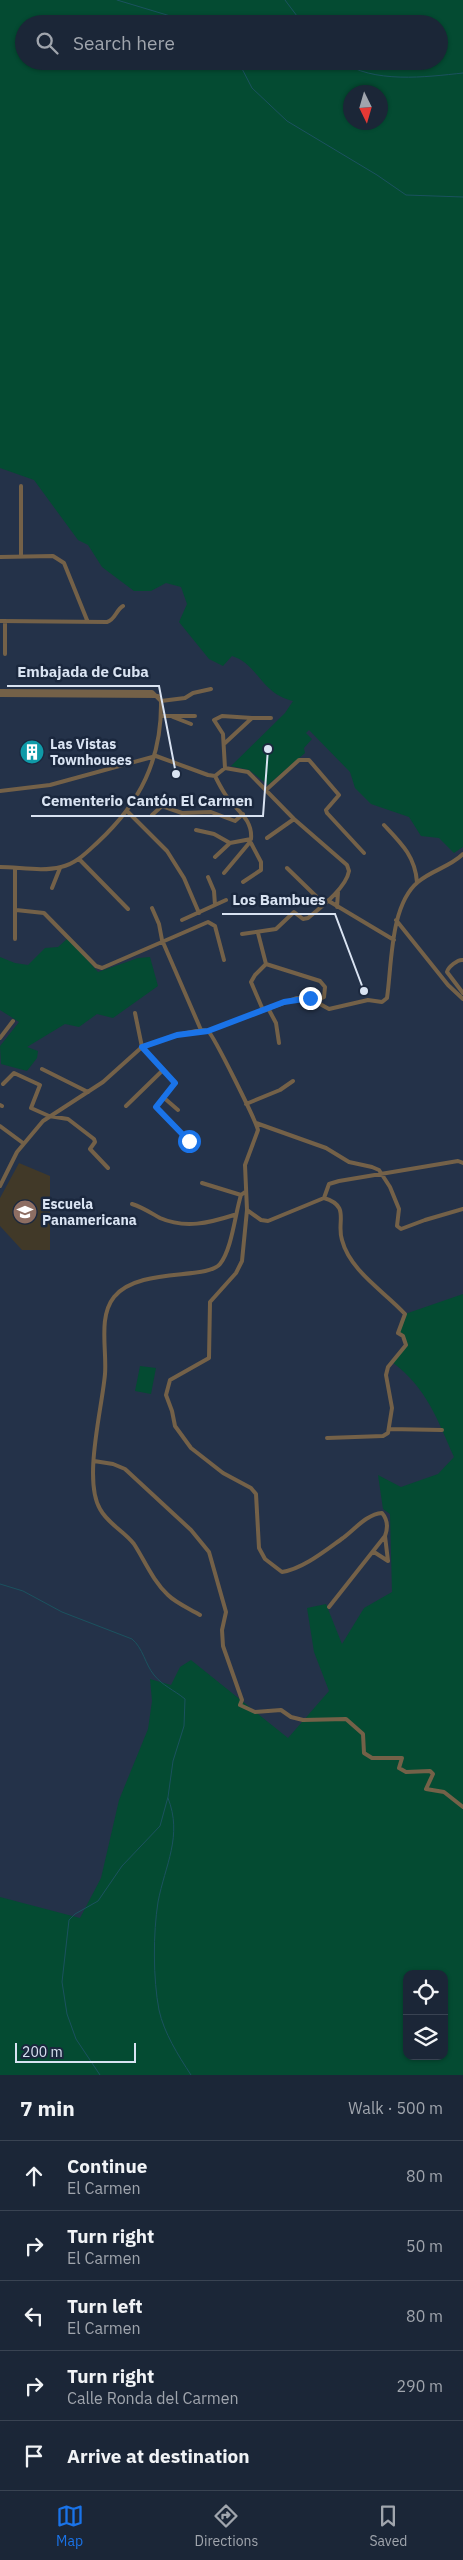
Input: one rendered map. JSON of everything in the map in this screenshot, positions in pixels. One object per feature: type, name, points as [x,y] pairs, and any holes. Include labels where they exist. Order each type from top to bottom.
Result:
[{"type":"street","points":[[21,486],[21,556]]},
{"type":"street","points":[[0,557],[53,556],[60,559],[64,563],[87,620]]},
{"type":"street","points":[[5,654],[3,620],[87,620],[108,622],[123,606]]},
{"type":"street","points":[[161,702],[170,698],[185,698],[193,693],[211,689]]},
{"type":"street","points":[[0,691],[149,692],[158,696],[161,702],[162,716],[156,756],[140,793],[127,811],[79,859],[60,868],[0,868]]},
{"type":"street","points":[[0,695],[158,696]]},
{"type":"street","points":[[162,716],[195,716]]},
{"type":"street","points":[[171,716],[190,724]]},
{"type":"street","points":[[226,768],[225,743],[223,734],[214,723],[216,717],[271,718]]},
{"type":"street","points":[[225,743],[252,718]]},
{"type":"street","points":[[0,790],[50,785],[156,756],[208,775],[215,776],[226,768],[248,772],[294,819],[347,865],[348,877],[338,892],[325,901],[308,918],[304,919],[294,912],[276,929],[242,934]]},
{"type":"street","points":[[266,790],[299,760],[309,760],[339,796],[326,810],[327,813],[364,853]]},
{"type":"street","points":[[215,776],[225,794],[243,814],[252,830],[250,842],[224,873]]},
{"type":"street","points":[[152,815],[162,806],[182,813],[210,812],[235,821],[243,814]]},
{"type":"street","points":[[127,811],[167,851],[184,878],[199,913]]},
{"type":"street","points":[[267,838],[294,819]]},
{"type":"street","points":[[384,825],[411,856],[416,865],[417,882]]},
{"type":"street","points":[[196,830],[214,834],[230,843],[250,842]]},
{"type":"street","points":[[243,882],[261,870],[260,862],[250,842]]},
{"type":"street","points":[[215,857],[230,843]]},
{"type":"street","points":[[0,1186],[23,1143],[49,1116],[103,1082],[142,1047],[162,1039],[200,1030],[208,1031],[297,998],[310,998],[329,1010],[368,1000],[382,1002],[387,998],[396,920],[417,882],[438,868],[449,866],[463,854]]},
{"type":"street","points":[[79,859],[128,909]]},
{"type":"street","points":[[15,868],[16,939]]},
{"type":"street","points":[[52,888],[60,868]]},
{"type":"street","points":[[287,868],[325,901],[394,940]]},
{"type":"street","points":[[208,877],[214,891],[215,905]]},
{"type":"street","points":[[337,907],[338,892]]},
{"type":"street","points":[[182,920],[226,900]]},
{"type":"street","points":[[152,908],[160,924],[163,942],[200,1030]]},
{"type":"street","points":[[16,910],[44,913],[96,966],[102,968],[208,922],[214,923],[224,960]]},
{"type":"street","points":[[396,920],[457,995],[463,999]]},
{"type":"street","points":[[258,933],[266,964]]},
{"type":"street","points":[[457,995],[461,992],[447,972],[448,968],[463,960]]},
{"type":"street","points":[[266,964],[320,981],[325,987],[324,997],[316,1001]]},
{"type":"street","points":[[263,1010],[252,982],[266,964]]},
{"type":"street","points":[[268,1008],[276,1023],[279,1043]]},
{"type":"street","points":[[135,1014],[142,1047],[175,1083],[156,1107],[189,1141],[184,1147]]},
{"type":"street","points":[[0,1038],[13,1021]]},
{"type":"street","points":[[208,1031],[217,1042],[224,1062],[256,1123],[258,1134],[245,1165],[243,1194],[247,1210],[242,1261],[236,1273],[210,1302],[209,1358],[170,1380],[166,1389],[174,1423],[182,1437],[201,1457],[251,1488],[256,1494],[259,1548],[265,1559],[282,1572],[300,1566],[342,1539],[368,1518],[382,1513],[387,1519],[385,1536],[388,1562],[374,1552]]},
{"type":"street","points":[[42,1069],[88,1092]]},
{"type":"street","points":[[126,1106],[163,1070]]},
{"type":"street","points":[[3,1084],[14,1073],[40,1085],[31,1108],[49,1116],[68,1119],[94,1139],[90,1149],[92,1154],[108,1168]]},
{"type":"street","points":[[246,1104],[280,1090],[293,1081]]},
{"type":"street","points":[[163,1096],[178,1110]]},
{"type":"street","points":[[256,1123],[326,1148],[349,1162],[372,1167],[384,1175],[399,1209],[397,1226],[401,1229],[463,1209]]},
{"type":"street","points":[[1,1128],[23,1143]]},
{"type":"street","points":[[324,1198],[329,1184],[458,1161],[463,1163]]},
{"type":"street","points":[[202,1183],[243,1194]]},
{"type":"street","points":[[200,1615],[168,1595],[133,1543],[106,1519],[94,1495],[92,1486],[94,1461],[105,1373],[106,1314],[114,1297],[123,1289],[140,1281],[214,1269],[225,1255],[234,1215],[243,1194]]},
{"type":"street","points":[[247,1210],[261,1220],[268,1221],[324,1198],[336,1203],[340,1209],[342,1240],[362,1275],[405,1314],[398,1333],[403,1336],[406,1345],[388,1367],[386,1375],[392,1408],[388,1432],[383,1436],[327,1438]]},
{"type":"street","points":[[132,1204],[161,1218],[198,1225],[234,1215]]},
{"type":"street","points":[[389,1429],[442,1430]]},
{"type":"street","points":[[94,1461],[113,1464],[125,1469],[192,1530],[209,1552],[226,1612],[222,1630],[223,1646],[242,1700],[240,1705],[255,1712],[281,1710],[291,1717],[303,1720],[346,1719],[363,1734],[364,1753],[372,1758],[402,1758],[400,1768],[406,1772],[430,1771],[433,1774],[426,1789],[444,1792],[463,1807]]},
{"type":"street","points":[[329,1607],[385,1536]]},
{"type":"shaded area","name":"Escuela Panamericana","points":[[19,1163],[50,1176],[50,1250],[22,1250],[0,1226],[0,1198]]},
{"type":"green space","points":[[0,0],[463,0],[463,847],[454,853],[439,838],[421,836],[409,817],[371,804],[355,788],[350,772],[309,730],[306,733],[312,739],[304,748],[305,753],[268,785],[249,770],[231,766],[285,713],[293,701],[282,697],[266,686],[248,665],[241,660],[232,656],[223,666],[209,659],[179,622],[187,604],[181,587],[166,583],[151,591],[134,591],[102,567],[88,545],[78,540],[34,480],[0,468]]},
{"type":"green space","points":[[68,938],[98,972],[138,958],[150,957],[158,986],[113,1018],[97,1014],[79,1027],[65,1024],[27,1047],[38,1051],[37,1058],[27,1071],[1,1064],[0,1046],[19,1022],[0,1010],[0,957],[15,963],[28,965],[45,948],[58,947]]},
{"type":"green space","points":[[463,1294],[463,2075],[0,2075],[0,1897],[80,1918],[101,1878],[119,1800],[148,1729],[152,1701],[150,1679],[171,1685],[180,1667],[191,1660],[288,1738],[329,1691],[314,1652],[307,1608],[326,1604],[342,1644],[364,1608],[392,1592],[390,1514],[383,1509],[378,1475],[401,1487],[438,1474],[454,1457],[423,1393],[392,1362],[406,1345],[403,1336],[398,1333],[405,1314]]},
{"type":"green space","points":[[140,1366],[156,1368],[151,1394],[135,1391]]},
{"type":"waterway","points":[[117,0],[167,15]]},
{"type":"waterway","points":[[285,0],[296,15]]},
{"type":"waterway","points":[[243,70],[252,88],[287,121],[377,175],[406,195],[463,197]]},
{"type":"waterway","points":[[360,70],[384,76],[400,77],[463,73]]},
{"type":"waterway","points":[[0,1584],[23,1591],[62,1612],[132,1639],[139,1647],[157,1679],[185,1699],[184,1726],[173,1761],[168,1797],[160,1826],[122,1866],[98,1901],[75,1914],[69,1920],[62,1982],[67,2014],[76,2039],[100,2075]]},
{"type":"waterway","points":[[168,1798],[174,1825],[171,1850],[156,1914],[154,1956],[156,1984],[159,2010],[164,2027],[176,2052],[191,2075]]},
{"type":"place","name":"Cementerio Cantón El Carmen","points":[[268,749]]},
{"type":"place","name":"Las Vistas Townhouses","points":[[32,752]]},
{"type":"place","name":"Embajada de Cuba","points":[[176,774]]},
{"type":"place","name":"Los Bambues","points":[[364,991]]},
{"type":"place","name":"Escuela Panamericana","points":[[25,1212]]},
{"type":"route","points":[[189,1141],[156,1107],[175,1083],[142,1047],[177,1035],[200,1030],[208,1031],[297,998],[310,998]]}]
